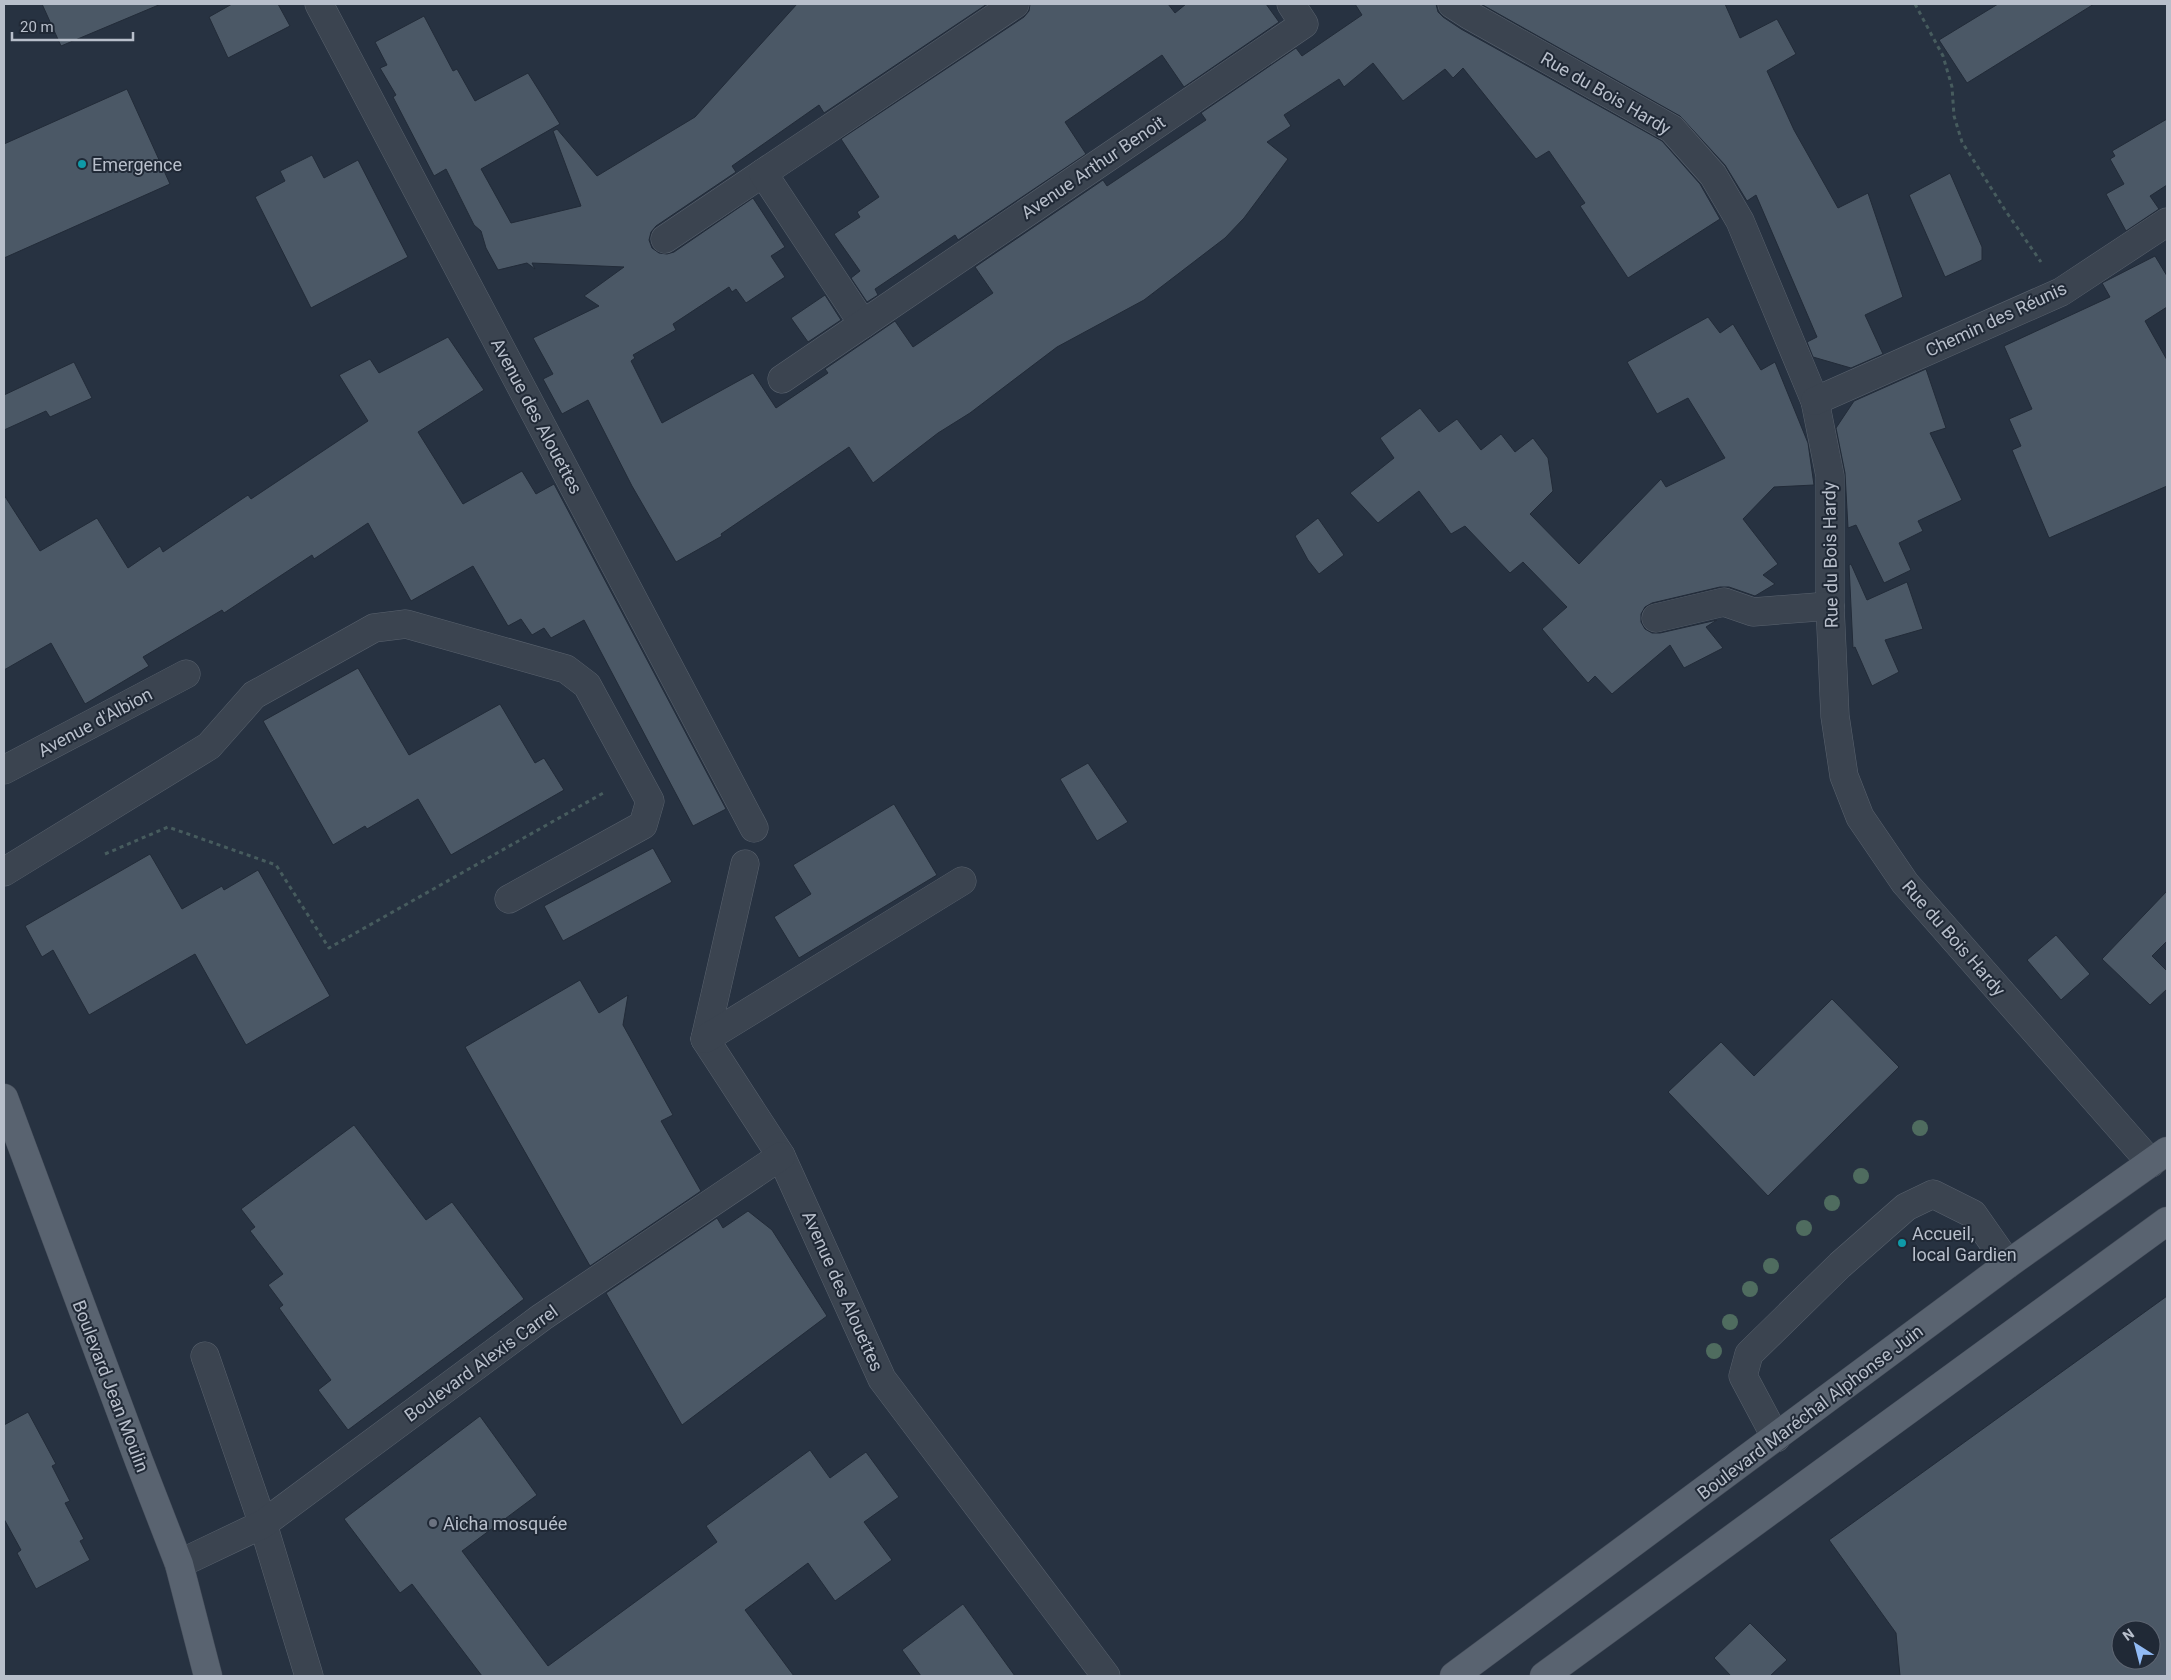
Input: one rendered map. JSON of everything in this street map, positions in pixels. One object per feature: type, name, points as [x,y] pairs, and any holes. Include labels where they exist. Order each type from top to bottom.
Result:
[{"type":"main road","name":"Boulevard Jean Moulin","points":[[5,1106],[179,1564],[208,1676]]},
{"type":"main road","name":"Boulevard Maréchal Alphonse Juin","points":[[1454,1676],[2008,1264],[2159,1157]]},
{"type":"main road","points":[[1544,1676],[2167,1221]]},
{"type":"street","name":"Avenue des Alouettes","points":[[319,4],[754,828]]},
{"type":"street","points":[[665,239],[1015,4]]},
{"type":"street","name":"Avenue Arthur Benoit","points":[[782,379],[1304,24],[1291,4]]},
{"type":"street","name":"Rue du Bois Hardy","points":[[1452,4],[1672,129],[1713,175],[1740,221],[1816,401],[1830,476],[1830,606],[1835,716],[1844,776],[1860,817],[1905,884],[2159,1157]]},
{"type":"street","points":[[763,173],[863,324]]},
{"type":"street","name":"Chemin des Réunis","points":[[1816,401],[2061,292],[2167,222]]},
{"type":"street","points":[[1656,618],[1724,602],[1753,612],[1830,606]]},
{"type":"street","points":[[4,872],[209,746],[254,695],[374,628],[406,624],[566,669],[586,684],[650,801],[643,826],[509,899]]},
{"type":"street","name":"Avenue d'Albion","points":[[4,770],[186,674]]},
{"type":"street","points":[[705,1039],[745,864]]},
{"type":"street","points":[[705,1039],[962,881]]},
{"type":"street","name":"Avenue des Alouettes","points":[[705,1039],[781,1156],[882,1379],[1106,1676]]},
{"type":"street","name":"Boulevard Alexis Carrel","points":[[179,1564],[263,1524],[542,1317],[781,1156]]},
{"type":"street","points":[[1776,1438],[1744,1376],[1749,1354],[1840,1265],[1906,1207],[1933,1194],[1953,1202],[1973,1214],[2008,1264]]},
{"type":"street","points":[[205,1356],[263,1524],[309,1676]]},
{"type":"path","points":[[1915,4],[1943,56],[1952,87],[1954,116],[1962,142],[2005,210],[2061,292]]},
{"type":"path","points":[[97,857],[168,827],[276,865],[329,948],[636,775]]},
{"type":"building","points":[[42,4],[161,4],[61,46]]},
{"type":"building","points":[[232,4],[278,4],[290,26],[228,58],[209,17]]},
{"type":"building","points":[[797,4],[987,4],[824,113],[819,105],[732,166],[736,172],[656,226],[651,232],[649,240],[652,248],[659,253],[667,254],[674,252],[753,198],[785,247],[771,256],[785,277],[746,303],[736,289],[732,292],[729,287],[673,324],[676,330],[633,355],[635,358],[631,361],[662,423],[753,373],[776,408],[828,373],[825,369],[895,321],[913,347],[993,293],[975,267],[1103,180],[1107,186],[1206,120],[1201,113],[1296,48],[1302,56],[1362,15],[1355,4],[1436,4],[1438,12],[1443,17],[1461,29],[1662,141],[1700,184],[1720,219],[1628,278],[1580,206],[1585,203],[1549,151],[1536,159],[1463,68],[1453,78],[1445,69],[1403,101],[1373,63],[1344,87],[1339,79],[1284,115],[1291,126],[1267,142],[1288,159],[1244,218],[1225,238],[1144,300],[1057,347],[970,413],[938,433],[873,483],[849,447],[721,534],[722,536],[676,562],[632,486],[588,400],[562,414],[543,379],[553,374],[533,338],[599,306],[584,296],[624,267],[532,263],[535,269],[527,263],[498,270],[486,248],[481,231],[474,225],[446,169],[434,176],[393,97],[396,95],[380,68],[387,65],[375,42],[424,16],[453,71],[457,69],[475,101],[528,73],[560,124],[481,169],[511,223],[581,206],[553,131],[557,129],[597,176],[695,117]]},
{"type":"building","points":[[1030,4],[1168,4],[1175,13],[1186,4],[1266,4],[1279,22],[1184,87],[1162,55],[1065,122],[1086,154],[958,240],[955,235],[875,289],[878,295],[867,302],[851,278],[860,271],[834,234],[860,217],[857,212],[879,197],[841,139],[1024,17],[1029,11]]},
{"type":"building","points":[[1481,4],[1725,4],[1740,38],[1777,19],[1796,54],[1767,71],[1794,130],[1838,208],[1868,193],[1903,297],[1865,315],[1883,354],[1851,368],[1813,357],[1807,342],[1817,337],[1756,195],[1747,201],[1725,165],[1680,116]]},
{"type":"building","points":[[1998,4],[2094,4],[1967,83],[1939,40]]},
{"type":"building","name":"Emergence","points":[[127,89],[170,184],[4,258],[4,144]]},
{"type":"building","points":[[2167,119],[2167,185],[2150,196],[2159,209],[2126,231],[2106,194],[2124,184],[2110,159],[2115,156],[2112,151]]},
{"type":"building","points":[[312,155],[324,178],[358,160],[408,257],[311,308],[255,197],[285,181],[280,171]]},
{"type":"building","points":[[1950,173],[1982,247],[1982,260],[1945,277],[1909,195]]},
{"type":"building","points":[[2155,256],[2167,276],[2167,307],[2145,321],[2167,360],[2167,486],[2049,538],[2012,450],[2021,446],[2009,419],[2032,409],[2004,346],[2110,297],[2102,283]]},
{"type":"building","points":[[825,295],[841,320],[808,342],[791,318]]},
{"type":"building","points":[[1708,317],[1720,333],[1733,324],[1761,370],[1775,362],[1808,443],[1814,485],[1774,487],[1743,519],[1778,564],[1763,575],[1775,584],[1755,596],[1729,587],[1720,587],[1652,603],[1645,607],[1641,614],[1641,622],[1645,629],[1652,633],[1660,633],[1717,620],[1706,627],[1723,648],[1684,668],[1670,645],[1612,694],[1595,676],[1588,683],[1542,629],[1567,607],[1523,562],[1510,573],[1465,526],[1451,534],[1419,491],[1378,523],[1350,493],[1394,458],[1380,438],[1420,408],[1439,432],[1457,419],[1481,450],[1501,434],[1515,452],[1533,438],[1548,458],[1553,491],[1530,514],[1579,564],[1661,479],[1666,487],[1725,458],[1688,398],[1657,414],[1627,362]]},
{"type":"building","points":[[448,337],[484,390],[418,432],[463,504],[522,471],[536,494],[554,484],[726,809],[693,826],[584,620],[551,638],[544,628],[532,635],[521,619],[508,626],[473,566],[411,601],[368,523],[314,559],[312,555],[224,613],[222,610],[143,657],[149,666],[85,704],[51,643],[4,670],[4,495],[40,551],[97,518],[128,568],[160,546],[163,552],[248,495],[251,499],[368,421],[339,375],[370,359],[379,373]]},
{"type":"building","points":[[74,362],[92,398],[50,417],[46,411],[4,430],[4,395]]},
{"type":"building","points":[[1926,369],[1946,428],[1930,433],[1962,500],[1918,521],[1923,531],[1899,543],[1911,570],[1884,583],[1856,525],[1848,528],[1845,473],[1836,428],[1854,401]]},
{"type":"building","points":[[1318,518],[1344,555],[1319,574],[1308,560],[1295,536]]},
{"type":"building","points":[[1851,564],[1867,600],[1907,582],[1923,629],[1885,640],[1899,672],[1872,686],[1855,647],[1853,648],[1849,565]]},
{"type":"building","points":[[358,668],[409,755],[500,704],[535,763],[544,758],[564,790],[451,855],[418,799],[367,829],[365,826],[333,845],[263,721]]},
{"type":"building","points":[[1088,763],[1128,822],[1097,841],[1060,779]]},
{"type":"building","points":[[894,804],[937,875],[799,958],[774,917],[811,894],[793,865]]},
{"type":"building","points":[[653,848],[672,882],[563,941],[544,906]]},
{"type":"building","points":[[150,854],[182,909],[222,886],[224,890],[258,870],[330,996],[246,1045],[195,954],[89,1015],[53,950],[42,957],[25,926]]},
{"type":"building","points":[[2167,891],[2167,941],[2152,956],[2167,971],[2167,989],[2150,1005],[2102,959]]},
{"type":"building","points":[[2056,935],[2090,974],[2061,1000],[2027,960]]},
{"type":"building","points":[[580,980],[599,1013],[628,995],[623,1025],[673,1115],[661,1121],[701,1191],[590,1266],[465,1047]]},
{"type":"building","points":[[1832,999],[1899,1067],[1768,1196],[1668,1092],[1721,1042],[1754,1076]]},
{"type":"building","points":[[354,1125],[426,1220],[452,1202],[524,1299],[348,1430],[318,1390],[331,1380],[279,1308],[283,1305],[268,1285],[283,1274],[250,1231],[255,1227],[241,1209]]},
{"type":"building","points":[[748,1211],[772,1230],[827,1316],[682,1425],[606,1293],[717,1218],[723,1228]]},
{"type":"building","points":[[2167,1296],[2167,1676],[1900,1676],[1896,1633],[1829,1540]]},
{"type":"building","points":[[28,1412],[56,1464],[52,1466],[70,1501],[65,1503],[84,1539],[80,1541],[90,1560],[36,1589],[17,1553],[21,1550],[4,1519],[4,1425]]},
{"type":"building","points":[[480,1416],[537,1495],[462,1551],[548,1666],[717,1542],[706,1526],[810,1450],[830,1478],[866,1452],[899,1497],[864,1522],[892,1560],[835,1601],[808,1563],[745,1610],[794,1676],[482,1676],[412,1584],[400,1593],[344,1519]]},
{"type":"building","points":[[963,1604],[1015,1676],[921,1676],[902,1650]]},
{"type":"building","points":[[1750,1623],[1787,1660],[1770,1676],[1731,1676],[1714,1658]]},
{"type":"place","name":"Emergence","points":[[82,164]]},
{"type":"place","name":"Accueil, local Gardien","points":[[1902,1243]]},
{"type":"place","name":"Aicha mosquée","points":[[433,1523]]}]
